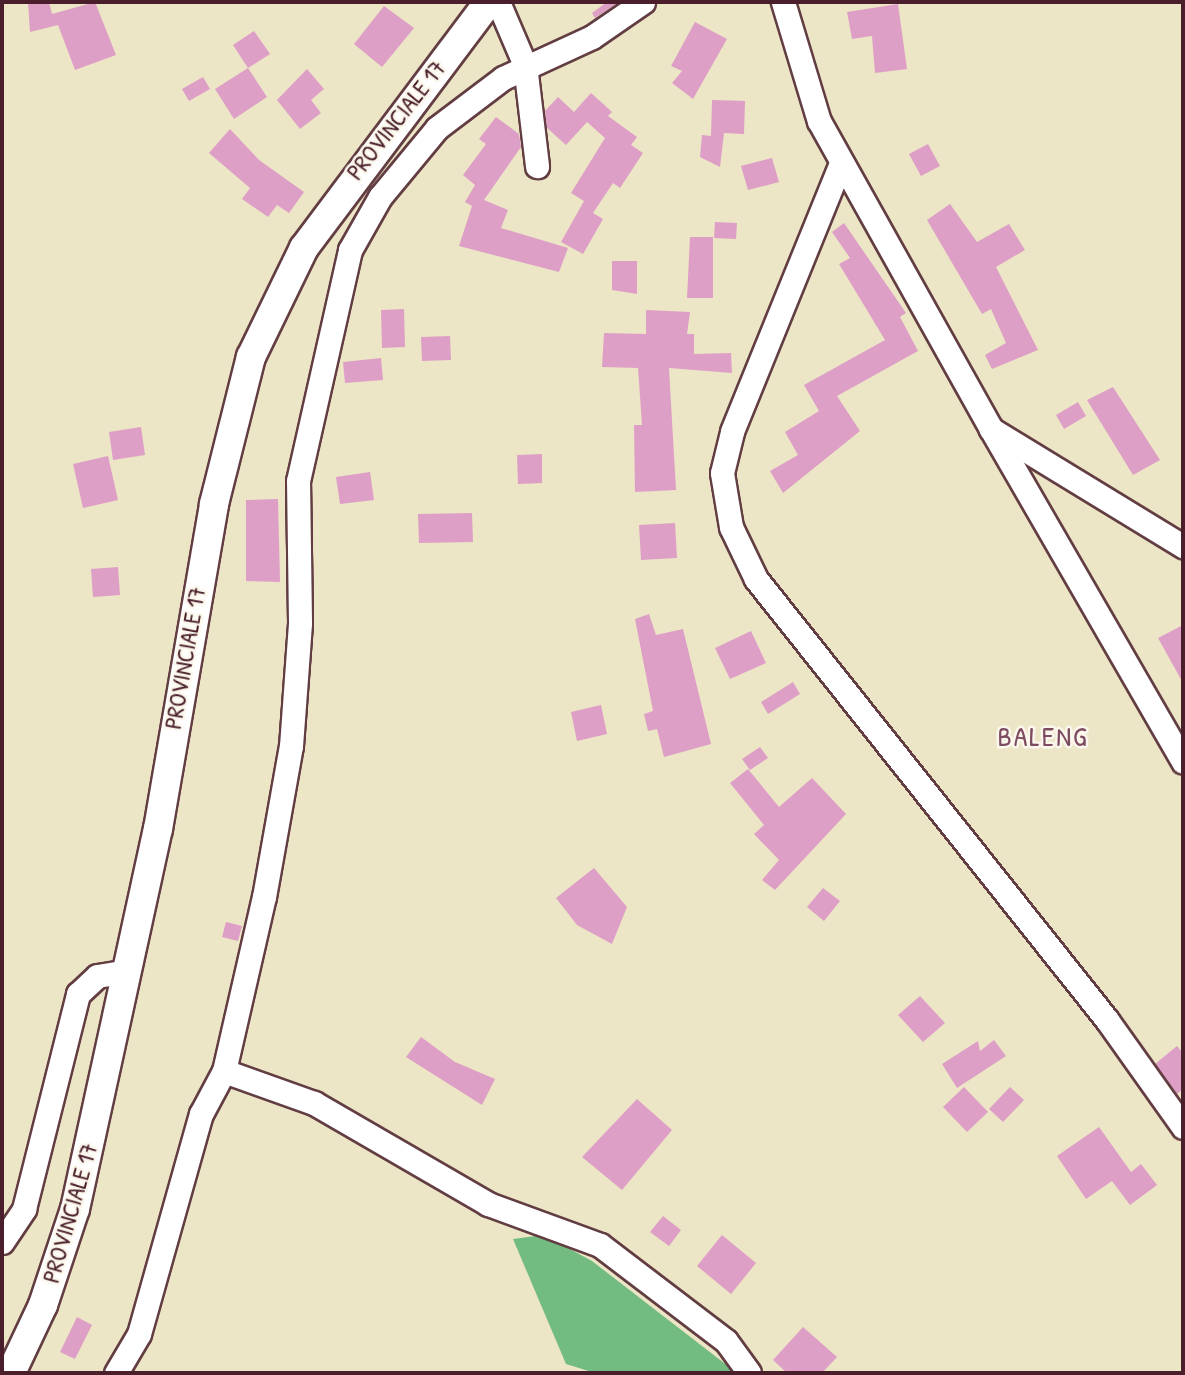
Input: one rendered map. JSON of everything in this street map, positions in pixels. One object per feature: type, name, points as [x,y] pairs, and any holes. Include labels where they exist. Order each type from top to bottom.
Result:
[{"type":"main road","name":"PROVINCIALE 17","points":[[11,1373],[43,1305],[75,1209],[128,971],[214,504],[251,357],[303,248],[489,2]]},
{"type":"street","points":[[498,2],[525,65],[537,166]]},
{"type":"street","points":[[116,1373],[139,1334],[201,1114],[223,1071],[291,746],[300,622],[298,481],[350,250],[380,197],[430,136],[525,65],[592,37],[643,2]]},
{"type":"street","points":[[783,2],[819,121],[841,163],[1183,762]]},
{"type":"street","points":[[841,163],[732,432],[722,473],[731,527],[756,579],[1107,1020],[1183,1127]]},
{"type":"street","points":[[991,429],[1183,546]]},
{"type":"street","points":[[2,1242],[24,1209],[78,994],[97,976],[128,971]]},
{"type":"street","points":[[223,1071],[314,1103],[488,1204],[600,1245],[726,1342],[748,1373]]},
{"type":"green space","points":[[544,1235],[592,1261],[737,1373],[595,1373],[566,1364],[513,1239]]},
{"type":"building","points":[[28,2],[49,2],[52,14],[95,2],[116,55],[75,70],[58,25],[30,32]]},
{"type":"building","points":[[607,2],[619,2],[595,18],[592,13]]},
{"type":"building","points":[[898,4],[907,69],[875,73],[872,36],[852,39],[847,12]]},
{"type":"building","points":[[384,6],[414,28],[382,67],[354,44]]},
{"type":"building","points":[[695,22],[727,39],[693,99],[672,83],[682,71],[671,66]]},
{"type":"building","points":[[254,31],[270,54],[248,68],[233,45]]},
{"type":"building","points":[[248,68],[267,97],[234,119],[215,89]]},
{"type":"building","points":[[307,69],[324,89],[311,100],[321,113],[300,129],[277,100]]},
{"type":"building","points":[[203,77],[210,89],[189,101],[182,89]]},
{"type":"building","points":[[591,93],[612,112],[608,116],[637,137],[631,145],[643,153],[620,188],[613,183],[593,213],[603,219],[583,254],[561,242],[584,201],[571,193],[605,138],[587,122],[566,145],[546,127],[545,111],[558,97],[574,112]]},
{"type":"building","points":[[712,100],[745,101],[744,134],[724,133],[720,167],[700,157],[702,135],[711,136]]},
{"type":"building","points":[[496,117],[519,134],[521,147],[484,200],[508,210],[501,228],[568,248],[559,272],[459,246],[472,206],[465,202],[475,185],[463,175],[486,144],[479,139]]},
{"type":"building","points":[[230,129],[259,160],[304,192],[289,213],[277,205],[268,217],[242,199],[250,188],[209,153]]},
{"type":"building","points":[[928,144],[940,166],[921,176],[909,154]]},
{"type":"building","points":[[772,158],[779,182],[748,190],[741,166]]},
{"type":"building","points":[[950,204],[977,242],[1009,224],[1025,250],[996,267],[1038,350],[992,369],[985,355],[1006,343],[991,309],[982,314],[927,220]]},
{"type":"building","points":[[715,222],[737,223],[736,239],[714,238]]},
{"type":"building","points":[[844,223],[906,313],[900,317],[918,351],[837,396],[860,431],[783,493],[770,471],[798,455],[785,432],[819,411],[804,385],[885,340],[839,264],[850,258],[832,232]]},
{"type":"building","points":[[690,237],[713,237],[713,298],[687,298]]},
{"type":"building","points":[[612,261],[637,261],[637,294],[612,290]]},
{"type":"building","points":[[404,309],[405,347],[382,348],[381,310]]},
{"type":"building","points":[[646,310],[690,312],[687,334],[694,334],[694,354],[731,353],[732,373],[669,368],[676,490],[635,492],[634,425],[642,425],[638,368],[602,367],[604,333],[646,334]]},
{"type":"building","points":[[450,336],[451,360],[422,361],[421,337]]},
{"type":"building","points":[[381,358],[383,380],[345,383],[343,362]]},
{"type":"building","points":[[1113,387],[1160,460],[1133,475],[1087,400]]},
{"type":"building","points":[[1078,402],[1086,416],[1064,429],[1056,415]]},
{"type":"building","points":[[141,427],[145,455],[113,460],[109,432]]},
{"type":"building","points":[[542,454],[542,483],[518,484],[517,455]]},
{"type":"building","points":[[108,456],[118,500],[83,508],[73,464]]},
{"type":"building","points":[[370,472],[374,500],[340,504],[336,477]]},
{"type":"building","points":[[278,499],[280,582],[246,581],[246,500]]},
{"type":"building","points":[[472,513],[473,542],[419,543],[418,514]]},
{"type":"building","points":[[675,523],[677,558],[641,560],[639,525]]},
{"type":"building","points":[[118,567],[120,595],[93,597],[91,569]]},
{"type":"building","points":[[649,614],[656,635],[683,629],[711,744],[664,757],[657,729],[648,731],[644,714],[653,711],[635,619]]},
{"type":"building","points":[[1183,625],[1183,683],[1158,638]]},
{"type":"building","points":[[751,631],[766,663],[730,679],[715,648]]},
{"type":"building","points":[[793,682],[800,694],[768,714],[761,702]]},
{"type":"building","points":[[601,705],[607,734],[577,741],[571,712]]},
{"type":"building","points":[[760,747],[768,758],[750,770],[742,759]]},
{"type":"building","points":[[748,769],[779,807],[812,778],[846,814],[775,890],[762,880],[779,860],[754,834],[764,825],[730,783]]},
{"type":"building","points":[[594,868],[627,907],[612,944],[577,925],[556,898]]},
{"type":"building","points":[[823,888],[840,901],[824,921],[807,907]]},
{"type":"building","points":[[226,922],[242,926],[238,941],[222,937]]},
{"type":"building","points":[[920,996],[945,1023],[923,1042],[898,1015]]},
{"type":"building","points":[[421,1037],[455,1062],[495,1079],[482,1105],[406,1057]]},
{"type":"building","points":[[994,1040],[1006,1056],[957,1088],[942,1064],[978,1041],[980,1051]]},
{"type":"building","points":[[1177,1046],[1183,1053],[1183,1089],[1177,1094],[1155,1064]]},
{"type":"building","points":[[964,1087],[988,1112],[967,1132],[943,1107]]},
{"type":"building","points":[[1010,1087],[1024,1100],[1003,1122],[989,1109]]},
{"type":"building","points":[[637,1099],[672,1130],[622,1190],[582,1157]]},
{"type":"building","points":[[1099,1127],[1131,1172],[1141,1164],[1157,1185],[1130,1205],[1112,1181],[1086,1199],[1057,1156]]},
{"type":"building","points":[[663,1216],[681,1230],[669,1246],[650,1232]]},
{"type":"building","points":[[722,1235],[756,1263],[731,1294],[697,1266]]},
{"type":"building","points":[[77,1317],[92,1325],[75,1359],[60,1352]]},
{"type":"building","points":[[803,1327],[837,1357],[822,1373],[787,1373],[773,1360]]},
{"type":"district","name":"BALENG","points":[[1043,736]]}]
